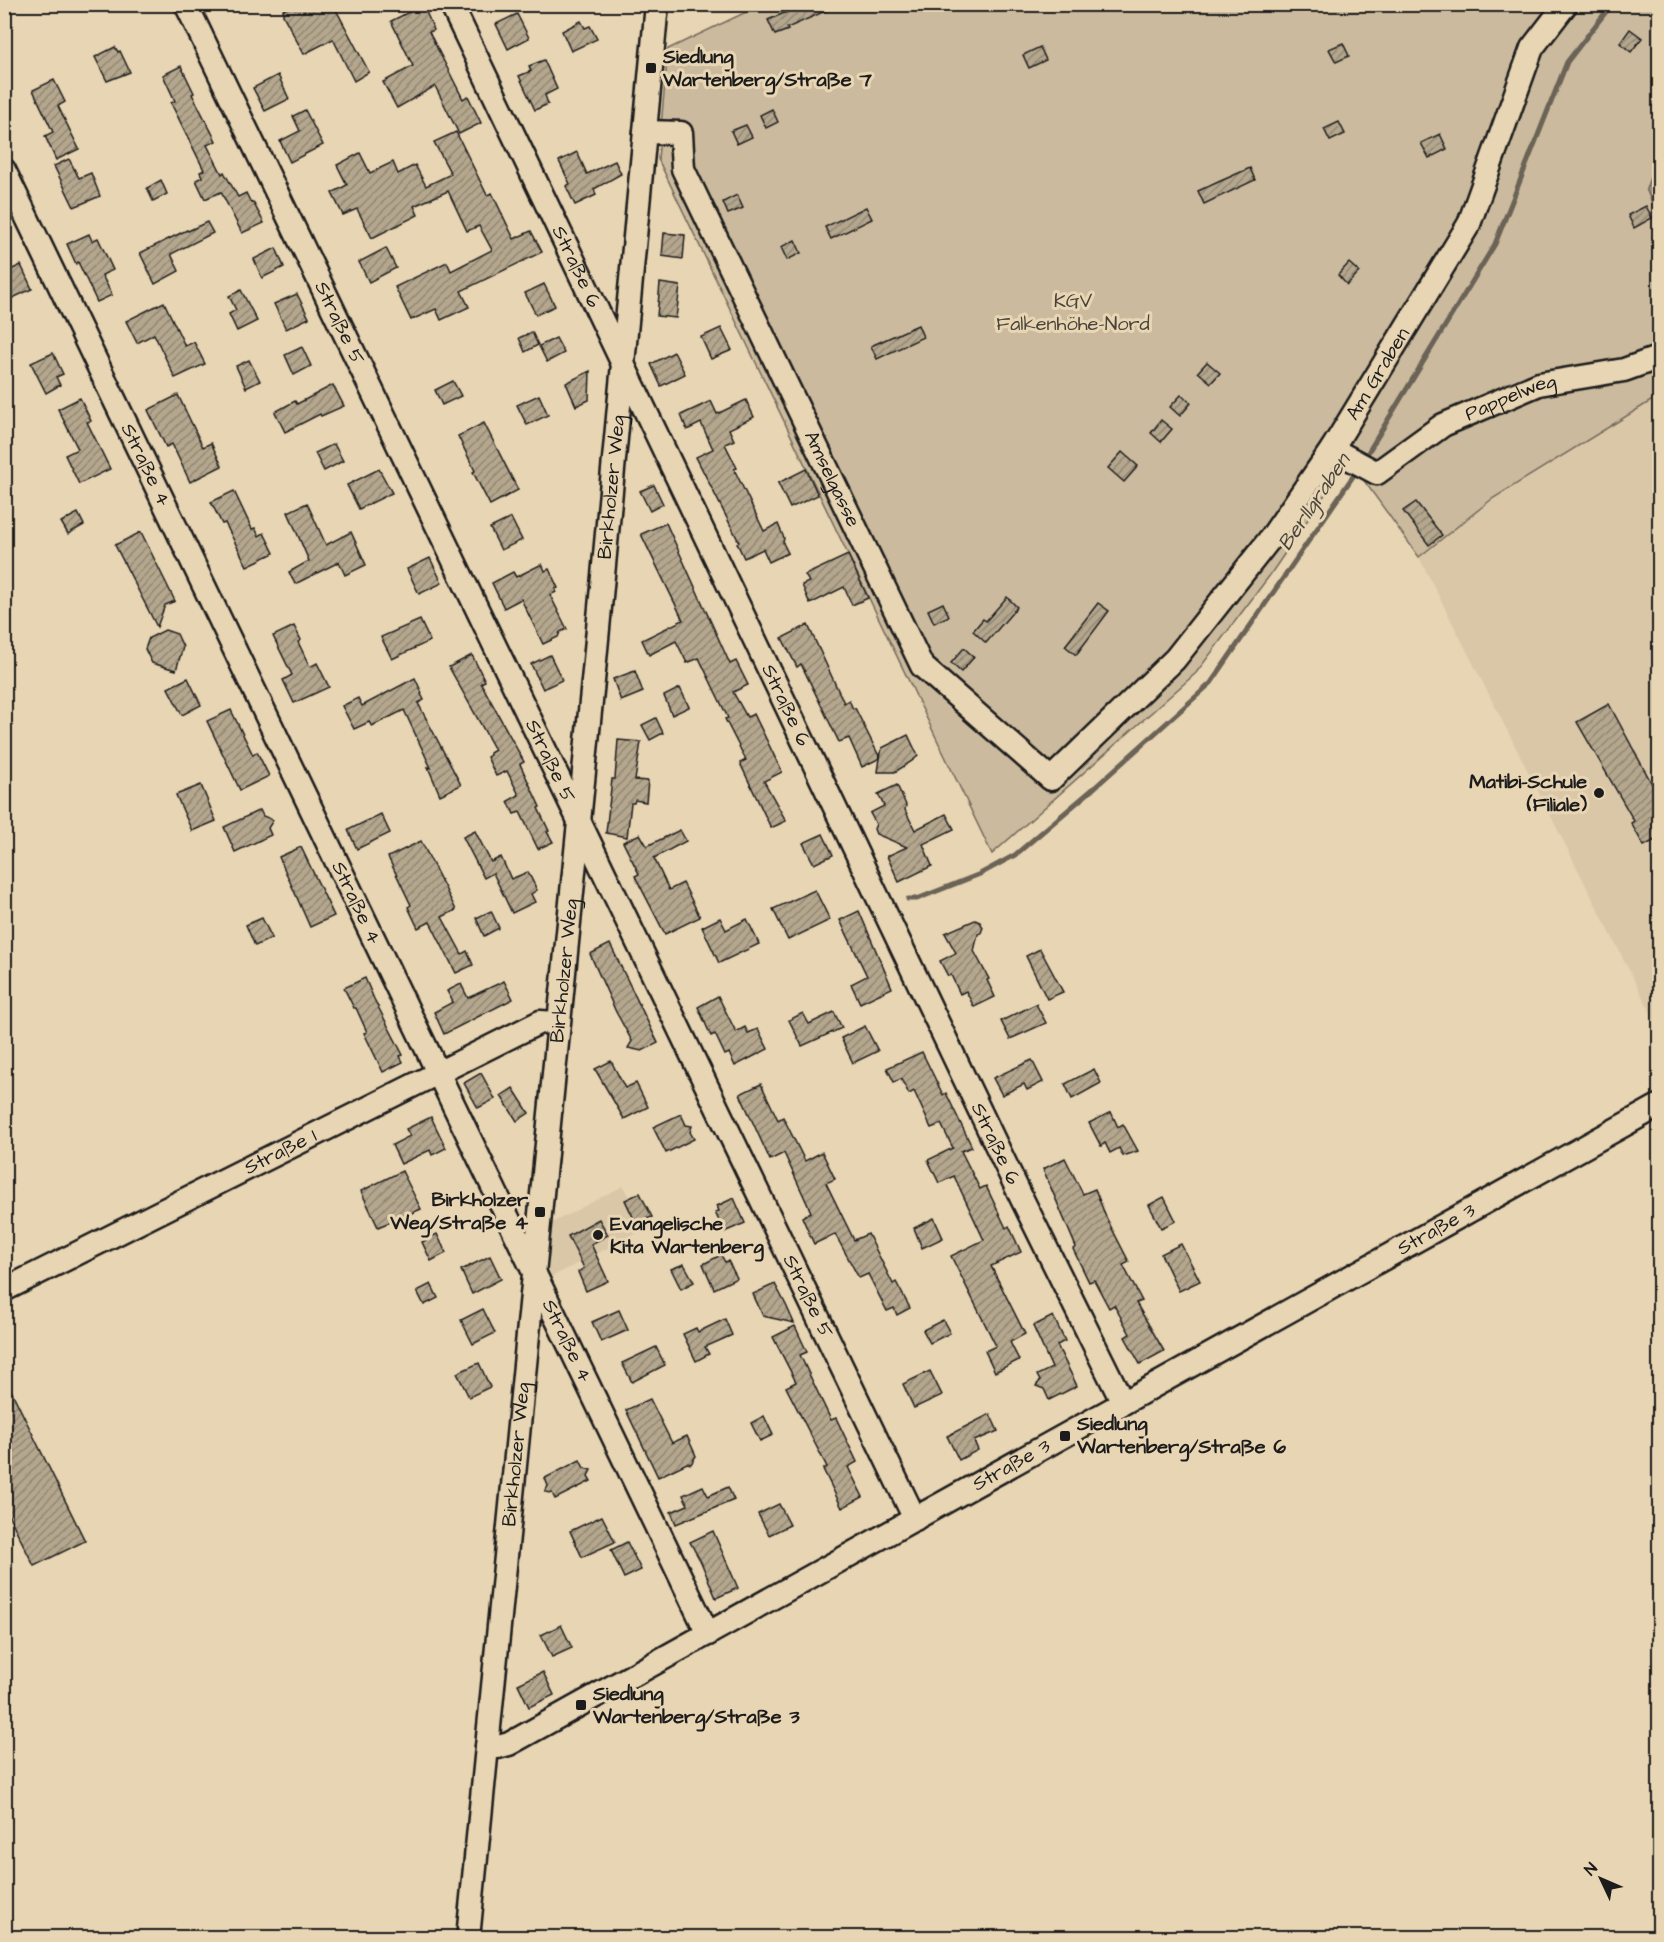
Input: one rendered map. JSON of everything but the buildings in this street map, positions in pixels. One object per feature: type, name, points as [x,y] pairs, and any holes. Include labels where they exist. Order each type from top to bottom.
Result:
[{"type":"street","name":"Straße 5","points":[[186,4],[915,1519]]},
{"type":"street","name":"Straße 6","points":[[452,4],[1017,1190],[1123,1403]]},
{"type":"street","name":"Birkholzer Weg","points":[[468,1938],[657,4]]},
{"type":"street","name":"Am Graben","points":[[1050,779],[1175,659],[1273,535],[1332,449],[1469,224],[1532,48],[1566,4]]},
{"type":"street","name":"Amselgasse","points":[[645,132],[681,133],[683,169],[922,666],[1050,779]]},
{"type":"street","name":"Straße 4","points":[[4,171],[708,1634]]},
{"type":"street","name":"Pappelweg","points":[[1332,449],[1377,473],[1443,425],[1539,384],[1624,370],[1659,357]]},
{"type":"street","name":"Straße 1","points":[[4,1290],[540,1022],[558,1023]]},
{"type":"street","name":"Straße 3","points":[[487,1747],[509,1744],[1659,1105]]},
{"type":"shaded area","name":"Matibi-Schule (Filiale)","points":[[1659,396],[1659,1029],[1419,557],[1492,499]]},
{"type":"shaded area","points":[[623,1186],[645,1229],[549,1278],[547,1274],[552,1223]]},
{"type":"green space","name":"KGV Falkenhöhe-Nord","points":[[761,5],[1659,5],[1659,396],[1492,499],[1419,557],[1360,475],[1345,465],[1270,575],[1196,673],[992,854],[658,159],[668,49]]},
{"type":"water","points":[[1659,163],[1659,218],[1646,189],[1652,172]]},
{"type":"waterway","name":"Berllgraben","points":[[1364,459],[1495,244],[1567,62],[1612,4]]},
{"type":"waterway","name":"Berllgraben","points":[[908,899],[917,899],[980,874],[1015,855],[1093,789],[1211,683],[1358,469]]},
{"type":"place","name":"Siedlung Wartenberg/Straße 7","points":[[651,68]]},
{"type":"place","name":"Matibi-Schule (Filiale)","points":[[1599,793]]},
{"type":"place","name":"Birkholzer Weg/Straße 4","points":[[540,1212]]},
{"type":"place","name":"Evangelische Kita Wartenberg","points":[[598,1235]]},
{"type":"place","name":"Siedlung Wartenberg/Straße 6","points":[[1065,1436]]},
{"type":"place","name":"Siedlung Wartenberg/Straße 3","points":[[581,1705]]}]
